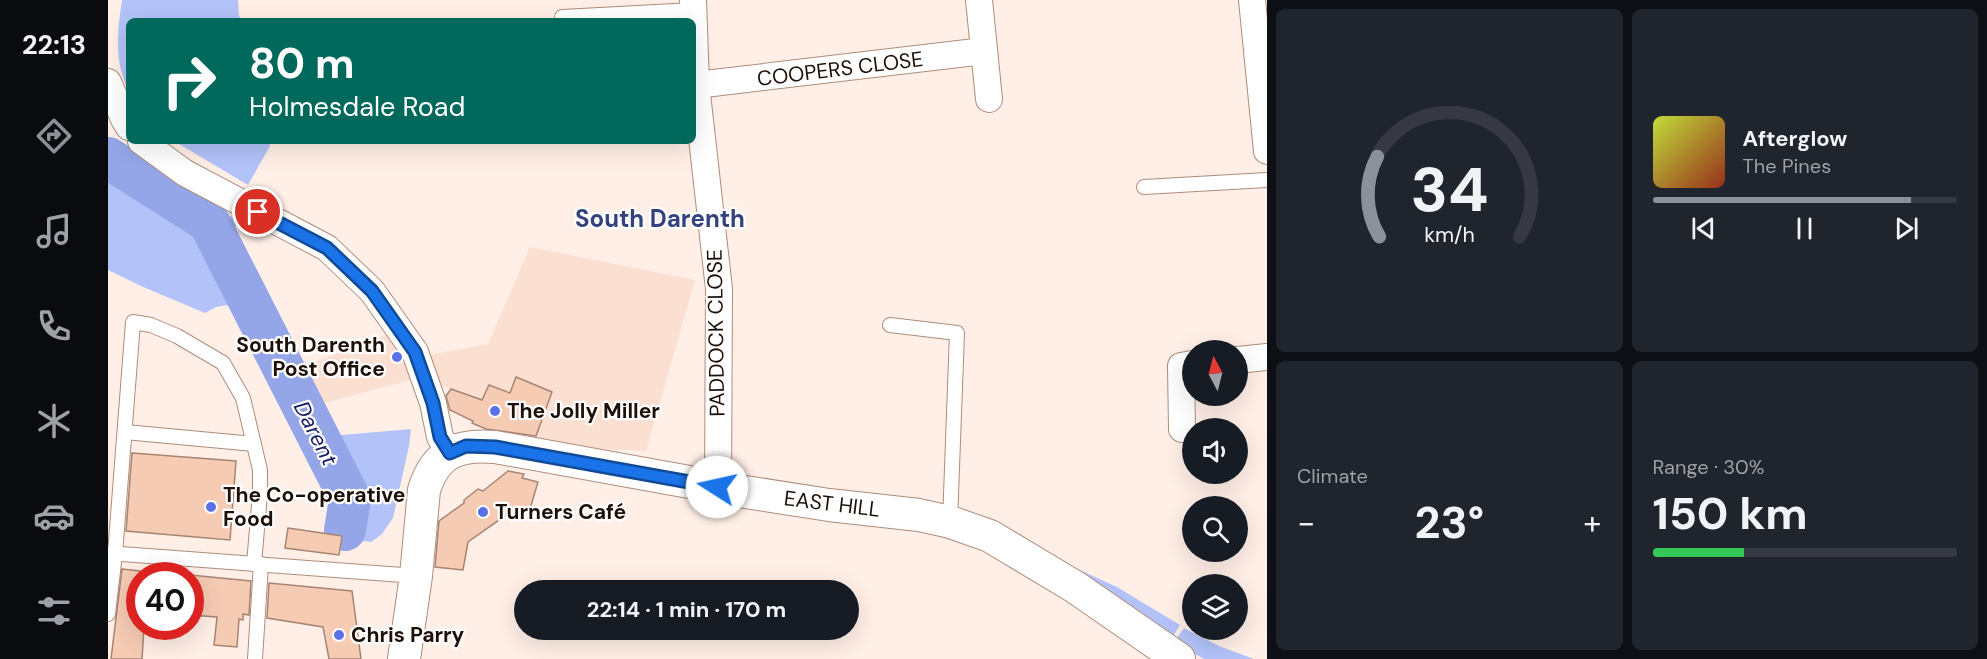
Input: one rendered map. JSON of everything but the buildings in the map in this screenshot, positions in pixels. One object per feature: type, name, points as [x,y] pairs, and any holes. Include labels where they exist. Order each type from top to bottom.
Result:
[{"type":"street","points":[[979,0],[988,99]]},
{"type":"street","points":[[1252,0],[1267,151]]},
{"type":"street","name":"COOPERS CLOSE","points":[[696,85],[984,51]]},
{"type":"street","points":[[108,82],[126,122]]},
{"type":"street","name":"PADDOCK CLOSE","points":[[696,85],[719,289],[717,487]]},
{"type":"street","points":[[145,144],[185,173],[327,248],[372,291],[415,352],[433,403],[440,437],[450,453],[433,470],[424,490],[416,576],[404,659]]},
{"type":"street","points":[[1248,359],[1267,357]]},
{"type":"street","points":[[1182,366],[1182,429]]},
{"type":"street","name":"EAST HILL","points":[[450,453],[466,446],[495,447],[717,487],[830,505],[920,515],[950,522],[990,536],[1056,576],[1179,659]]},
{"type":"lane","points":[[562,17],[630,7],[693,5]]},
{"type":"lane","points":[[1144,187],[1267,180]]},
{"type":"lane","points":[[108,614],[111,553],[125,432],[133,322],[151,325],[177,336],[223,363],[243,398],[260,470],[255,659]]},
{"type":"lane","points":[[890,325],[957,333],[950,522]]},
{"type":"lane","points":[[125,432],[254,444]]},
{"type":"lane","points":[[111,553],[416,576]]},
{"type":"shaded area","points":[[122,0],[238,0],[241,18],[126,18],[126,85],[119,58]]},
{"type":"shaded area","points":[[108,136],[111,141],[211,210],[239,219],[224,252],[240,303],[216,307],[205,313],[108,270]]},
{"type":"shaded area","points":[[179,144],[270,144],[248,185]]},
{"type":"shaded area","points":[[530,247],[695,280],[646,451],[540,446],[472,423],[473,420],[447,409],[445,398],[451,389],[436,383],[428,355],[488,344]]},
{"type":"shaded area","points":[[389,334],[410,380],[313,406],[296,369]]},
{"type":"shaded area","points":[[411,429],[393,518],[382,534],[371,542],[354,540],[358,490],[330,436]]},
{"type":"shaded area","points":[[1058,560],[1117,587],[1180,625],[1171,640]]},
{"type":"shaded area","points":[[1182,631],[1182,640],[1207,640],[1254,659],[1204,659],[1174,642]]},
{"type":"waterway","name":"Darent","points":[[108,158],[209,222],[350,499],[345,530]]},
{"type":"place","name":"South Darenth Post Office","points":[[397,357]]},
{"type":"place","name":"The Jolly Miller","points":[[495,411]]},
{"type":"place","name":"The Co-operative Food","points":[[211,507]]},
{"type":"place","name":"Turners Café","points":[[483,512]]},
{"type":"place","name":"Chris Parry","points":[[339,635]]},
{"type":"district","name":"South Darenth","points":[[660,219]]},
{"type":"route","points":[[258,212],[327,248],[372,291],[415,352],[433,403],[440,437],[450,453],[466,446],[495,447],[717,487]]}]
